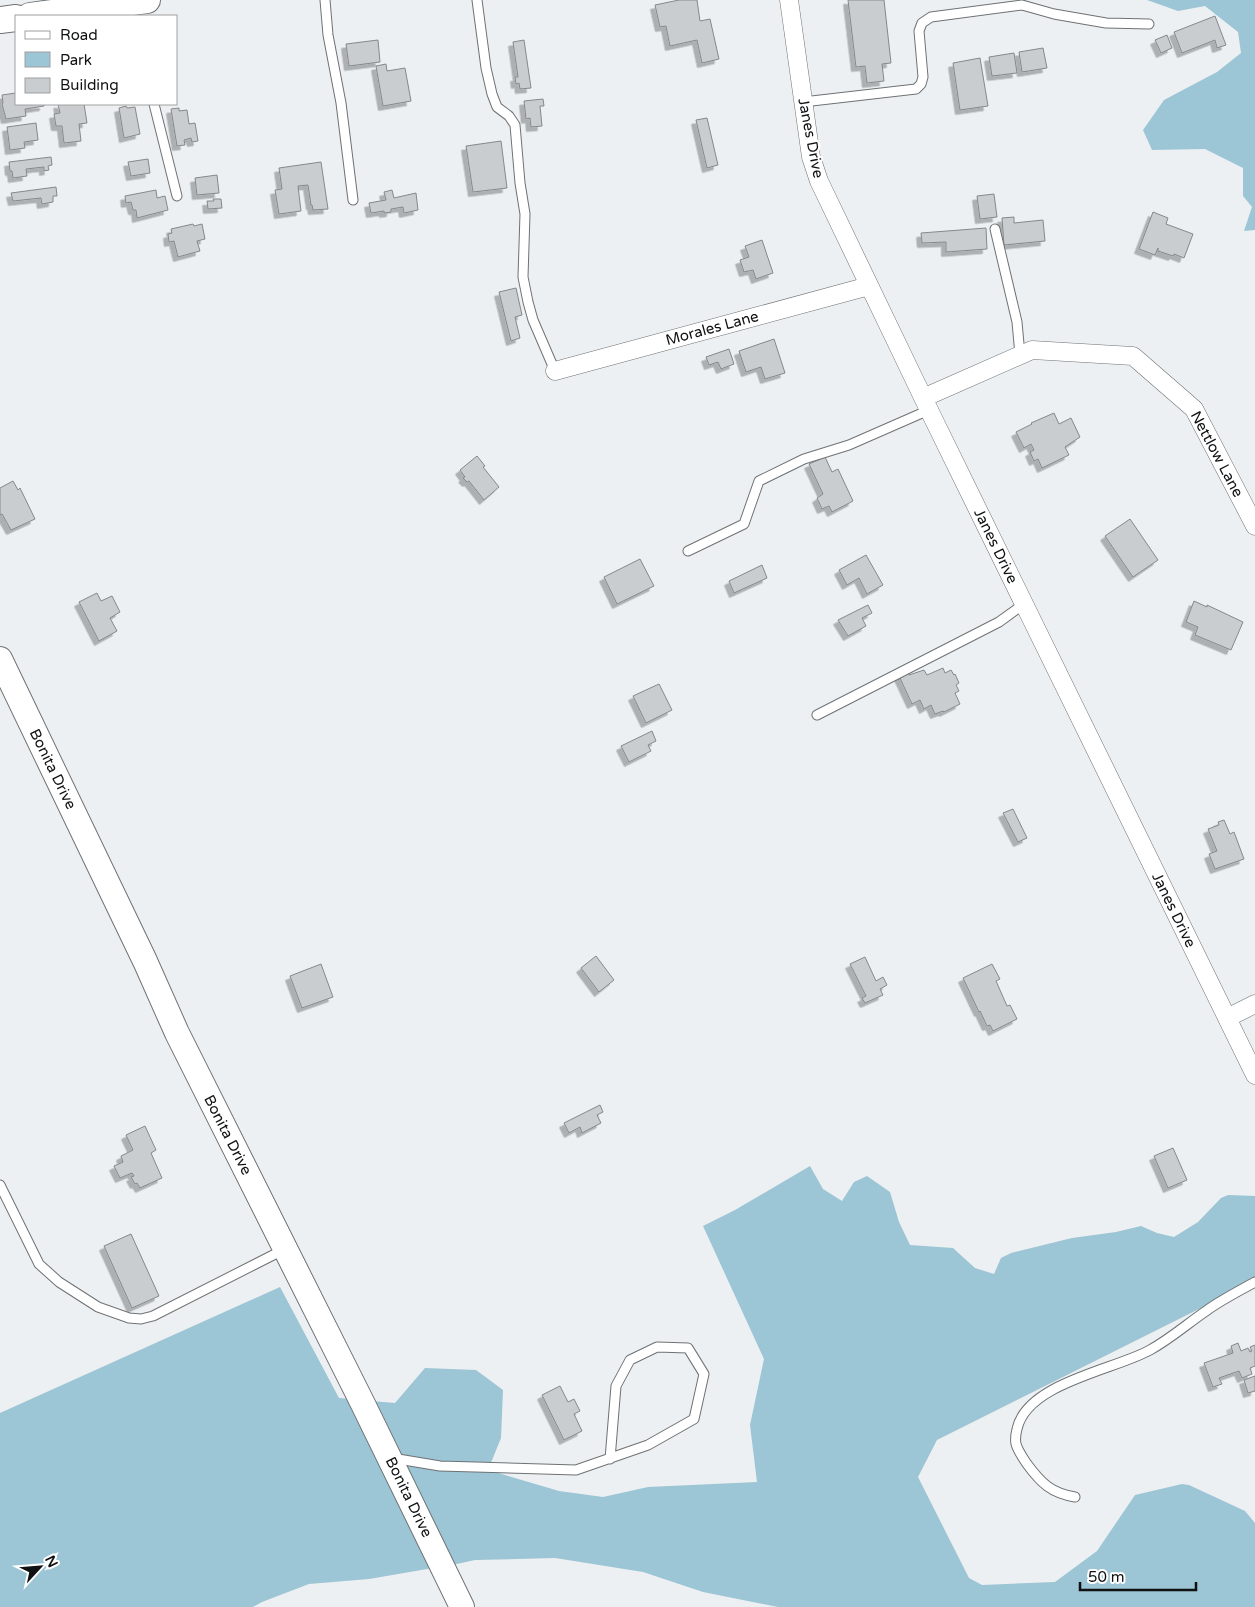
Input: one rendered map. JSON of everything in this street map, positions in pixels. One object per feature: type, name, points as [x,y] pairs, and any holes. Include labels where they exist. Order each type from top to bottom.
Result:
[{"type":"main road","points":[[39,15],[137,4]]},
{"type":"main road","points":[[0,20],[15,18]]},
{"type":"street","name":"Janes Drive","points":[[789,0],[803,102],[818,181],[1255,1076]]},
{"type":"street","name":"Morales Lane","points":[[555,371],[869,286]]},
{"type":"street","name":"Nettlow Lane","points":[[926,404],[1032,350],[1133,356],[1194,409],[1255,526]]},
{"type":"street","name":"Bonita Drive","points":[[0,659],[145,961],[177,1033],[462,1607]]},
{"type":"street","points":[[1227,1018],[1255,1004]]},
{"type":"lane","points":[[325,0],[328,35],[342,103],[353,200]]},
{"type":"lane","points":[[477,0],[486,68],[492,94],[497,107],[510,116],[515,125],[520,183],[525,214],[524,278],[528,302],[533,320],[555,371]]},
{"type":"lane","points":[[803,102],[916,88],[921,84],[923,78],[919,32],[922,23],[931,16],[1022,5],[1054,14],[1106,23],[1149,24]]},
{"type":"lane","points":[[154,105],[177,196]]},
{"type":"lane","points":[[995,229],[1017,322],[1020,355]]},
{"type":"lane","points":[[688,550],[744,524],[759,481],[804,459],[848,446],[926,404]]},
{"type":"lane","points":[[817,715],[999,622],[1024,604]]},
{"type":"lane","points":[[0,1185],[39,1264],[59,1282],[98,1307],[129,1318],[141,1319],[153,1316],[285,1249]]},
{"type":"lane","points":[[1075,1497],[1060,1495],[1048,1488],[1034,1474],[1015,1443],[1019,1421],[1027,1409],[1047,1393],[1075,1379],[1147,1352],[1170,1338],[1208,1310],[1255,1282]]},
{"type":"lane","points":[[389,1457],[440,1466],[576,1470],[610,1459],[648,1445],[694,1419],[704,1374],[688,1348],[657,1347],[630,1360],[616,1386],[610,1459]]},
{"type":"green space","points":[[1147,0],[1255,0],[1255,230],[1244,231],[1252,207],[1243,196],[1243,168],[1205,149],[1152,150],[1143,130],[1164,100],[1217,72],[1241,53],[1238,32],[1205,6],[1178,11]]},
{"type":"green space","points":[[810,1166],[823,1189],[842,1201],[854,1182],[867,1176],[890,1192],[899,1222],[910,1245],[953,1248],[975,1268],[994,1274],[1001,1258],[1011,1253],[1072,1238],[1116,1232],[1141,1226],[1157,1233],[1174,1237],[1198,1222],[1221,1198],[1228,1195],[1255,1196],[1255,1281],[937,1440],[918,1477],[969,1578],[982,1585],[1055,1582],[1097,1551],[1135,1495],[1182,1484],[1189,1485],[1245,1511],[1255,1523],[1255,1607],[778,1607],[703,1592],[643,1572],[555,1558],[475,1560],[452,1565],[372,1401],[395,1403],[425,1368],[476,1370],[503,1390],[501,1438],[488,1470],[559,1491],[603,1497],[648,1487],[757,1482],[750,1425],[764,1359],[703,1226],[735,1210]]},
{"type":"green space","points":[[280,1287],[339,1398],[351,1399],[433,1568],[369,1579],[309,1584],[253,1607],[0,1607],[0,1413]]},
{"type":"building","points":[[679,0],[697,0],[700,21],[710,19],[719,59],[702,63],[697,40],[670,46],[666,26],[660,27],[655,5]]},
{"type":"building","points":[[848,0],[884,0],[891,63],[882,64],[884,81],[867,83],[865,66],[856,67]]},
{"type":"building","points":[[1215,16],[1226,45],[1217,48],[1215,40],[1182,53],[1174,32]]},
{"type":"building","points":[[1167,35],[1172,48],[1161,53],[1155,40]]},
{"type":"building","points":[[378,40],[380,62],[349,66],[346,44]]},
{"type":"building","points":[[524,40],[531,88],[520,89],[519,83],[516,84],[515,77],[518,77],[513,42]]},
{"type":"building","points":[[1043,48],[1047,68],[1022,72],[1019,52]]},
{"type":"building","points":[[1014,53],[1017,73],[992,76],[989,57]]},
{"type":"building","points":[[980,58],[988,106],[960,110],[953,63]]},
{"type":"building","points":[[386,64],[387,71],[405,68],[411,101],[383,106],[376,66]]},
{"type":"building","points":[[15,93],[15,105],[44,106],[25,109],[26,116],[6,119],[2,95]]},
{"type":"building","points":[[543,99],[544,106],[540,106],[542,126],[531,127],[530,118],[526,119],[524,101]]},
{"type":"building","points":[[58,105],[84,105],[87,123],[79,124],[81,141],[64,143],[62,126],[56,126],[54,114],[60,113]]},
{"type":"building","points":[[126,106],[127,108],[135,107],[140,134],[124,138],[119,108]]},
{"type":"building","points":[[179,108],[179,111],[187,110],[189,124],[195,123],[198,141],[192,142],[191,138],[184,140],[185,145],[177,146],[171,109]]},
{"type":"building","points":[[707,118],[718,165],[707,168],[696,120]]},
{"type":"building","points":[[36,123],[38,140],[24,142],[25,148],[10,150],[7,127]]},
{"type":"building","points":[[501,141],[507,188],[473,192],[466,146]]},
{"type":"building","points":[[51,157],[52,165],[48,166],[49,170],[44,171],[44,167],[26,169],[27,176],[13,178],[9,162]]},
{"type":"building","points":[[148,159],[150,173],[131,176],[128,162]]},
{"type":"building","points":[[321,162],[328,209],[313,210],[308,185],[298,186],[301,211],[279,214],[275,190],[282,189],[279,168]]},
{"type":"building","points":[[217,175],[219,193],[197,195],[195,178]]},
{"type":"building","points":[[56,187],[57,196],[53,196],[53,202],[42,204],[41,198],[13,201],[11,193]]},
{"type":"building","points":[[156,190],[157,198],[165,196],[168,210],[137,218],[136,210],[133,210],[131,202],[126,203],[125,196]]},
{"type":"building","points":[[392,190],[394,198],[416,193],[418,210],[404,213],[403,207],[391,209],[391,212],[371,213],[369,203],[386,200],[384,192]]},
{"type":"building","points":[[994,194],[997,217],[980,219],[977,196]]},
{"type":"building","points":[[213,199],[221,199],[222,208],[208,209],[207,201],[214,201]]},
{"type":"building","points":[[1153,212],[1168,218],[1166,224],[1193,234],[1184,258],[1158,251],[1158,248],[1155,255],[1139,249]]},
{"type":"building","points":[[1014,217],[1014,223],[1043,220],[1045,241],[1004,245],[1002,218]]},
{"type":"building","points":[[193,224],[194,226],[202,224],[205,239],[197,241],[200,251],[178,257],[174,241],[169,242],[168,234],[172,233],[171,229]]},
{"type":"building","points":[[986,228],[987,249],[946,252],[946,242],[922,243],[921,233]]},
{"type":"building","points":[[762,240],[773,273],[756,279],[753,270],[744,272],[740,260],[749,257],[745,246]]},
{"type":"building","points":[[516,288],[522,315],[515,317],[520,338],[511,341],[499,292]]},
{"type":"building","points":[[774,339],[785,373],[765,379],[761,367],[746,372],[739,351]]},
{"type":"building","points":[[729,349],[734,364],[721,369],[718,362],[709,365],[706,357]]},
{"type":"building","points":[[1054,413],[1059,424],[1071,418],[1080,437],[1065,447],[1069,455],[1042,468],[1038,459],[1034,461],[1030,452],[1034,450],[1031,444],[1024,448],[1016,432]]},
{"type":"building","points":[[477,456],[499,487],[484,500],[469,481],[467,482],[463,478],[465,477],[460,470]]},
{"type":"building","points":[[825,457],[832,472],[838,469],[853,501],[832,512],[829,506],[822,509],[817,498],[823,494],[809,464]]},
{"type":"building","points":[[13,481],[18,490],[20,488],[35,519],[11,530],[2,514],[0,515],[0,488]]},
{"type":"building","points":[[1130,519],[1158,560],[1133,577],[1105,536]]},
{"type":"building","points":[[866,555],[883,585],[867,594],[859,578],[847,585],[839,570]]},
{"type":"building","points":[[640,559],[654,586],[617,604],[604,577]]},
{"type":"building","points":[[762,565],[767,578],[734,593],[729,581]]},
{"type":"building","points":[[97,593],[101,601],[112,596],[120,612],[110,618],[117,631],[99,641],[79,602]]},
{"type":"building","points":[[1194,601],[1243,622],[1231,650],[1195,635],[1198,627],[1186,622]]},
{"type":"building","points":[[868,605],[872,613],[862,618],[866,626],[848,636],[838,620]]},
{"type":"building","points":[[943,668],[945,673],[951,670],[955,674],[959,683],[956,685],[959,691],[955,693],[960,704],[935,714],[931,705],[924,709],[920,700],[912,704],[899,676],[907,671],[909,675],[924,670],[927,675]]},
{"type":"building","points":[[659,684],[672,710],[646,723],[633,696]]},
{"type":"building","points":[[652,731],[656,741],[648,745],[651,751],[629,762],[621,746]]},
{"type":"building","points":[[1013,809],[1027,838],[1018,842],[1003,813]]},
{"type":"building","points":[[1224,820],[1230,834],[1234,832],[1244,859],[1215,869],[1209,854],[1217,851],[1208,829],[1219,825],[1218,822]]},
{"type":"building","points":[[596,956],[614,980],[599,992],[581,968]]},
{"type":"building","points":[[865,957],[876,981],[883,977],[887,985],[880,989],[883,995],[865,1003],[862,998],[866,996],[850,964]]},
{"type":"building","points":[[321,964],[333,997],[302,1008],[290,976]]},
{"type":"building","points":[[992,964],[1000,979],[996,981],[1007,1006],[1010,1005],[1017,1019],[993,1031],[990,1025],[987,1026],[979,1012],[963,978]]},
{"type":"building","points":[[600,1105],[603,1112],[597,1115],[601,1123],[582,1133],[580,1127],[569,1133],[564,1123]]},
{"type":"building","points":[[145,1126],[156,1150],[151,1153],[162,1178],[140,1188],[131,1177],[134,1176],[132,1173],[120,1178],[114,1166],[123,1162],[121,1156],[133,1150],[126,1135]]},
{"type":"building","points":[[1173,1148],[1187,1180],[1168,1188],[1154,1156]]},
{"type":"building","points":[[131,1234],[159,1296],[132,1308],[104,1246]]},
{"type":"building","points":[[1238,1343],[1241,1351],[1248,1348],[1250,1352],[1252,1351],[1250,1347],[1255,1345],[1255,1366],[1250,1368],[1252,1374],[1242,1378],[1239,1371],[1219,1378],[1222,1384],[1213,1387],[1204,1363],[1233,1353],[1231,1346]]},
{"type":"building","points":[[1255,1376],[1255,1391],[1248,1393],[1244,1380]]},
{"type":"building","points":[[560,1386],[568,1402],[574,1399],[580,1411],[574,1414],[582,1431],[564,1440],[542,1395]]}]
